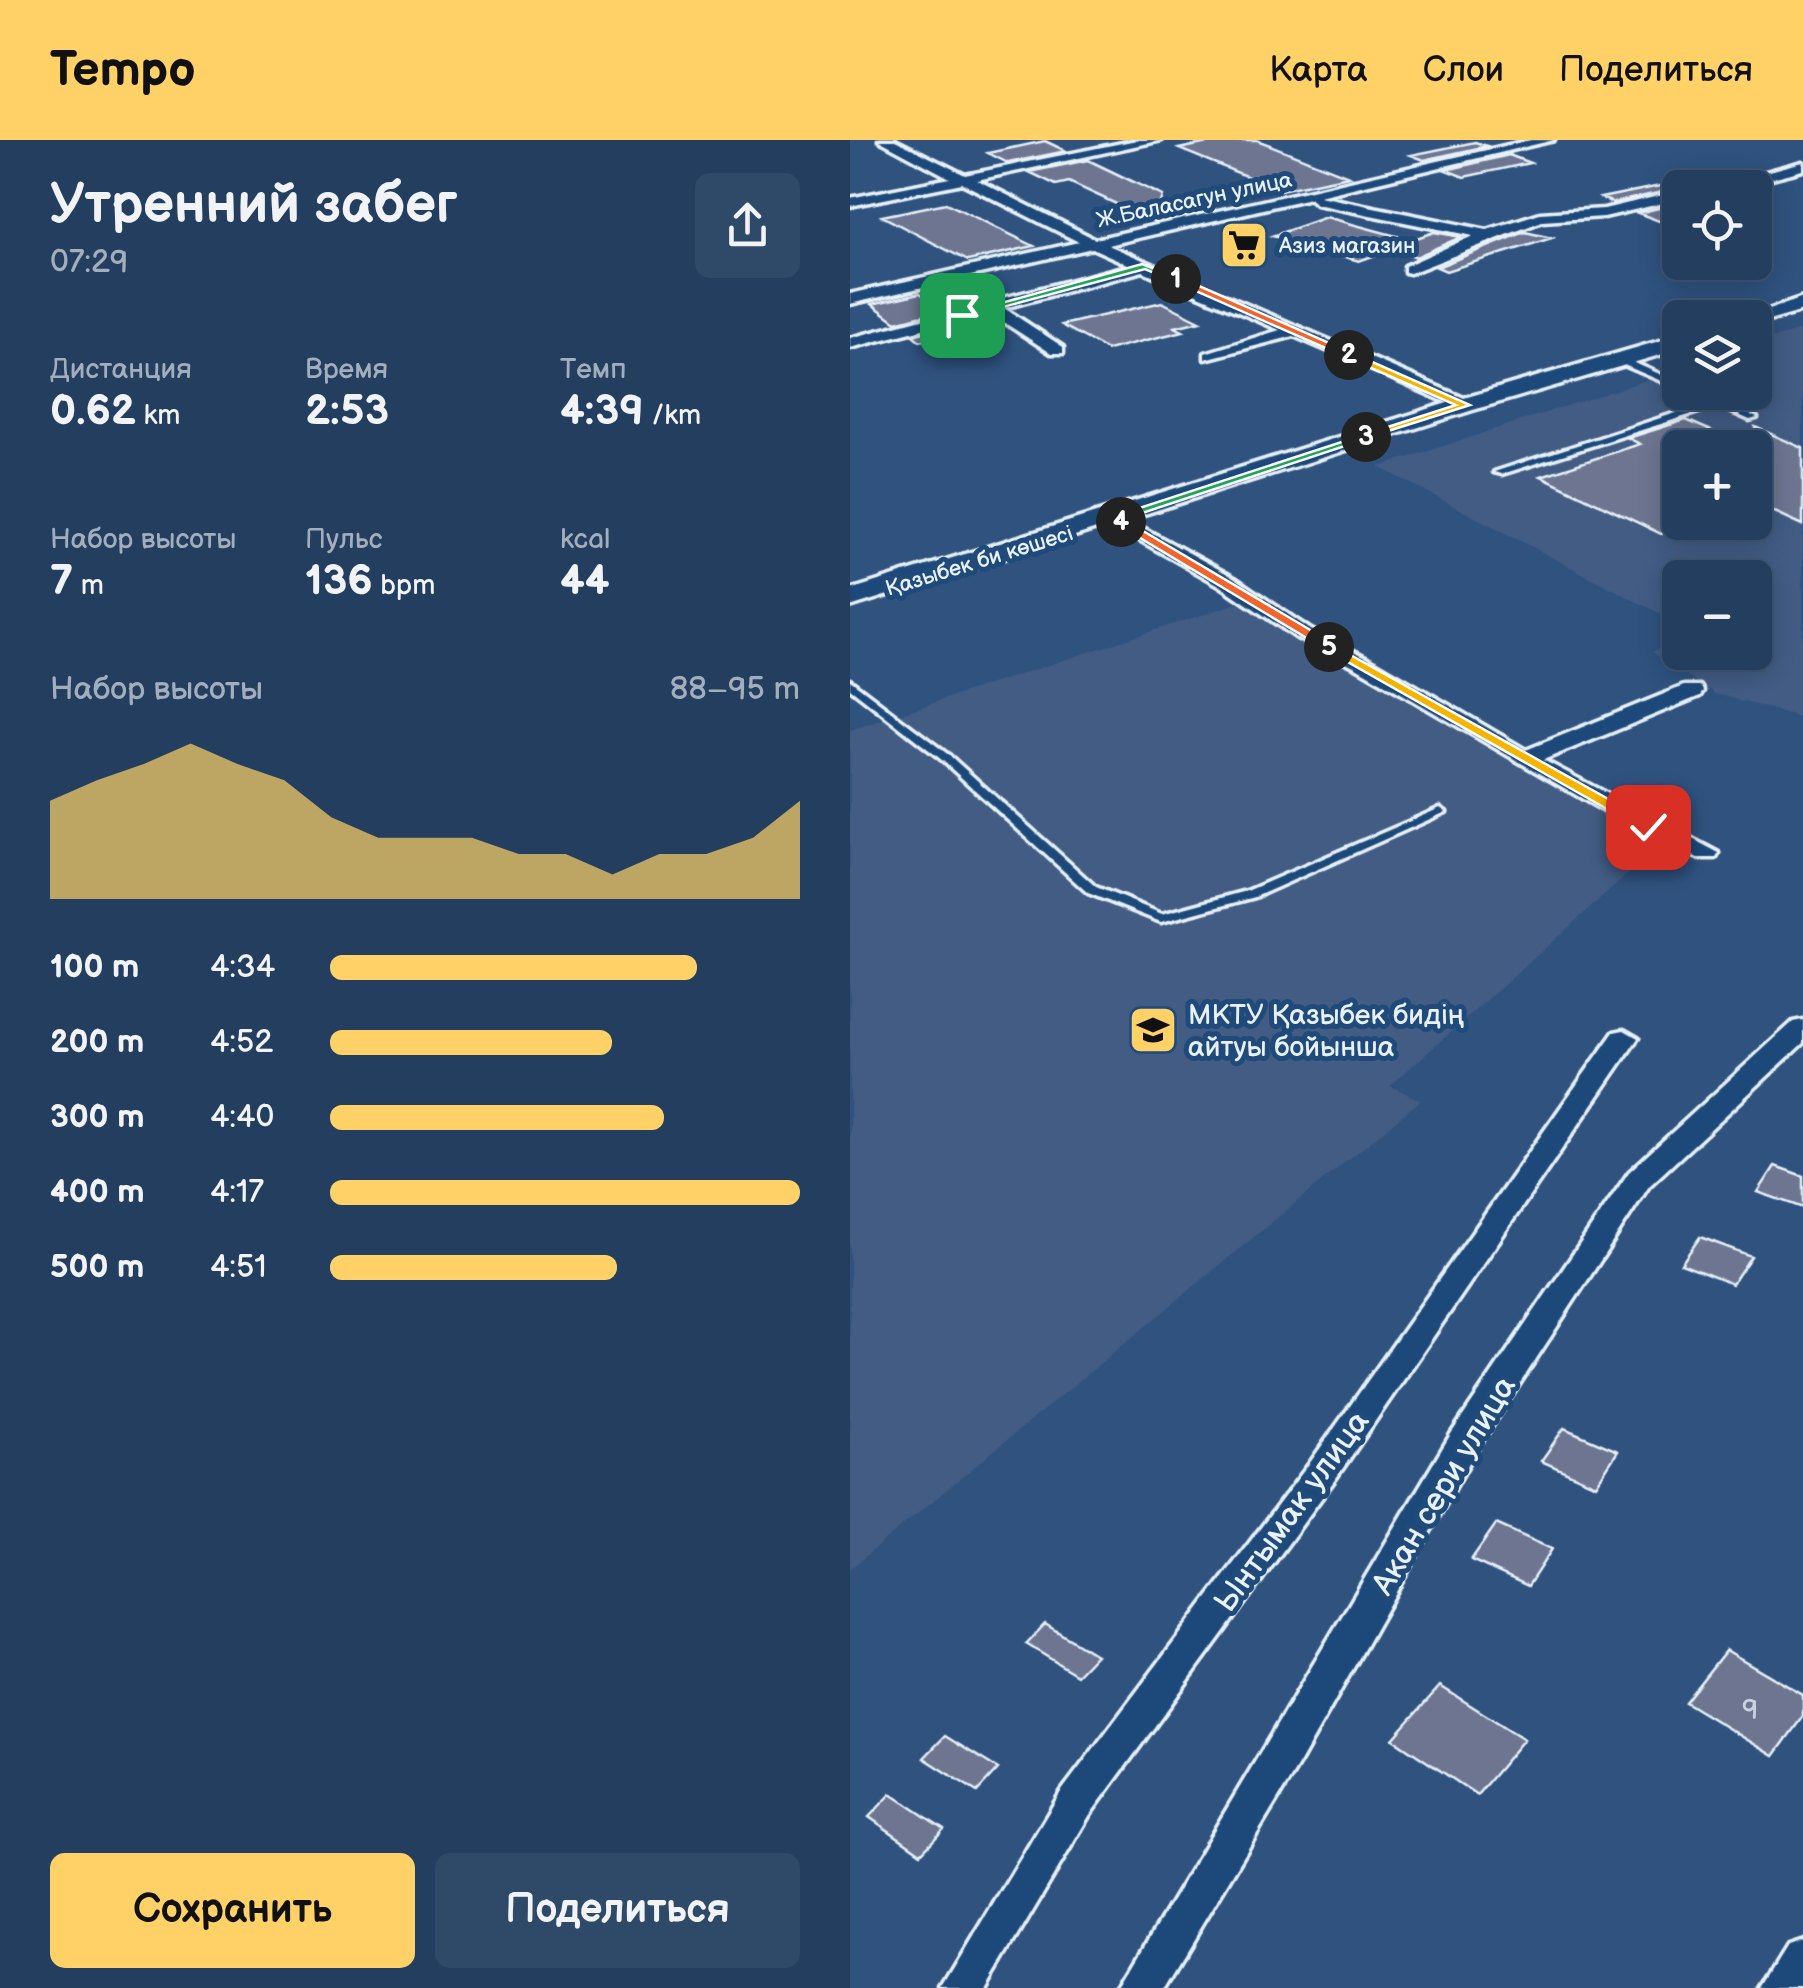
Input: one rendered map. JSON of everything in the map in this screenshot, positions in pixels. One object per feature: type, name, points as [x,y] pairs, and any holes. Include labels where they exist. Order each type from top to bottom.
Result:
[{"type":"main road","points":[[1772,314],[1803,304]]},
{"type":"main road","name":"Қазыбек би көшесі","points":[[850,599],[1465,405],[1662,347]]},
{"type":"street","points":[[885,140],[1094,244],[1465,405]]},
{"type":"street","points":[[850,202],[1156,140]]},
{"type":"street","name":"Ж.Баласагун улица","points":[[850,299],[1548,140]]},
{"type":"street","points":[[1772,174],[1803,166]]},
{"type":"street","points":[[1304,198],[1488,235]]},
{"type":"street","points":[[1410,269],[1488,235],[1540,218],[1604,214],[1662,200]]},
{"type":"street","points":[[850,344],[1146,266]]},
{"type":"street","points":[[992,306],[1056,350]]},
{"type":"street","points":[[1212,356],[1295,331]]},
{"type":"street","points":[[1114,518],[1228,582],[1304,634],[1648,827],[1706,853]]},
{"type":"street","points":[[1526,759],[1692,691]]},
{"type":"street","name":"Акан сери улица","points":[[1141,1988],[1285,1752],[1463,1443],[1639,1179],[1803,1028]]},
{"type":"street","name":"Ынтымак улица","points":[[964,1988],[1075,1804],[1324,1469],[1624,1038]]},
{"type":"street","points":[[1784,1988],[1803,1960]]},
{"type":"lane","points":[[1620,360],[1662,378]]},
{"type":"lane","points":[[1499,472],[1692,410]]},
{"type":"lane","points":[[1736,410],[1754,418]]},
{"type":"lane","points":[[850,683],[946,758],[1092,890],[1161,918],[1251,894],[1440,812]]},
{"type":"shaded area","points":[[1803,329],[1803,718],[1715,694],[1679,670],[1772,670],[1772,560],[1662,560],[1662,615],[1379,467],[1662,375],[1662,410],[1772,410],[1772,339]]},
{"type":"shaded area","name":"МКТУ Қазыбек бидің айтуы бойынша","points":[[1244,601],[1659,847],[1390,1086],[1421,1100],[850,1569],[850,730]]},
{"type":"building","points":[[1222,140],[1257,140],[1349,176],[1280,190],[1179,149]]},
{"type":"building","points":[[1045,141],[1066,151],[1008,163],[988,153]]},
{"type":"building","points":[[1475,142],[1487,146],[1424,160],[1411,155]]},
{"type":"building","points":[[1509,155],[1530,163],[1464,177],[1446,170]]},
{"type":"building","points":[[1088,160],[1163,196],[1155,222],[1069,182],[1056,185],[1029,172]]},
{"type":"building","points":[[1662,186],[1662,192],[1613,203],[1601,198]]},
{"type":"building","points":[[946,203],[1034,246],[968,261],[882,216]]},
{"type":"building","points":[[1662,207],[1662,222],[1638,213]]},
{"type":"building","points":[[1326,217],[1411,240],[1434,232],[1461,237],[1416,257],[1395,248],[1359,261],[1272,236]]},
{"type":"building","points":[[1525,232],[1552,238],[1446,271],[1437,267]]},
{"type":"building","points":[[920,293],[946,309],[896,322],[872,304]]},
{"type":"building","points":[[1162,302],[1200,321],[1175,327],[1183,331],[1107,350],[1062,325]]},
{"type":"building","points":[[967,321],[978,328],[920,341],[913,335]]},
{"type":"building","points":[[1686,420],[1709,430],[1662,430],[1662,534],[1541,476],[1640,444],[1628,438]]},
{"type":"building","points":[[1772,434],[1803,448],[1803,525],[1772,511]]},
{"type":"building","points":[[1775,1166],[1803,1176],[1803,1208],[1758,1192]]},
{"type":"building","points":[[1700,1237],[1751,1256],[1732,1284],[1681,1264]]},
{"type":"building","points":[[1564,1428],[1618,1451],[1596,1485],[1541,1461]]},
{"type":"building","points":[[1496,1524],[1552,1549],[1528,1586],[1471,1560]]},
{"type":"building","points":[[1045,1624],[1096,1655],[1077,1675],[1026,1644]]},
{"type":"building","points":[[1726,1650],[1803,1695],[1803,1716],[1774,1756],[1685,1702]]},
{"type":"building","points":[[1440,1686],[1524,1739],[1477,1795],[1393,1739]]},
{"type":"building","points":[[945,1736],[998,1769],[977,1792],[924,1758]]},
{"type":"building","points":[[891,1794],[944,1829],[921,1853],[869,1817]]},
{"type":"place","name":"Азиз магазин","points":[[1244,245]]},
{"type":"place","name":"МКТУ Қазыбек бидің айтуы бойынша","points":[[1153,1030]]},
{"type":"route","points":[[962,315],[1146,266],[1465,405],[1114,518],[1228,582],[1257,606],[1304,634],[1648,827]]}]
